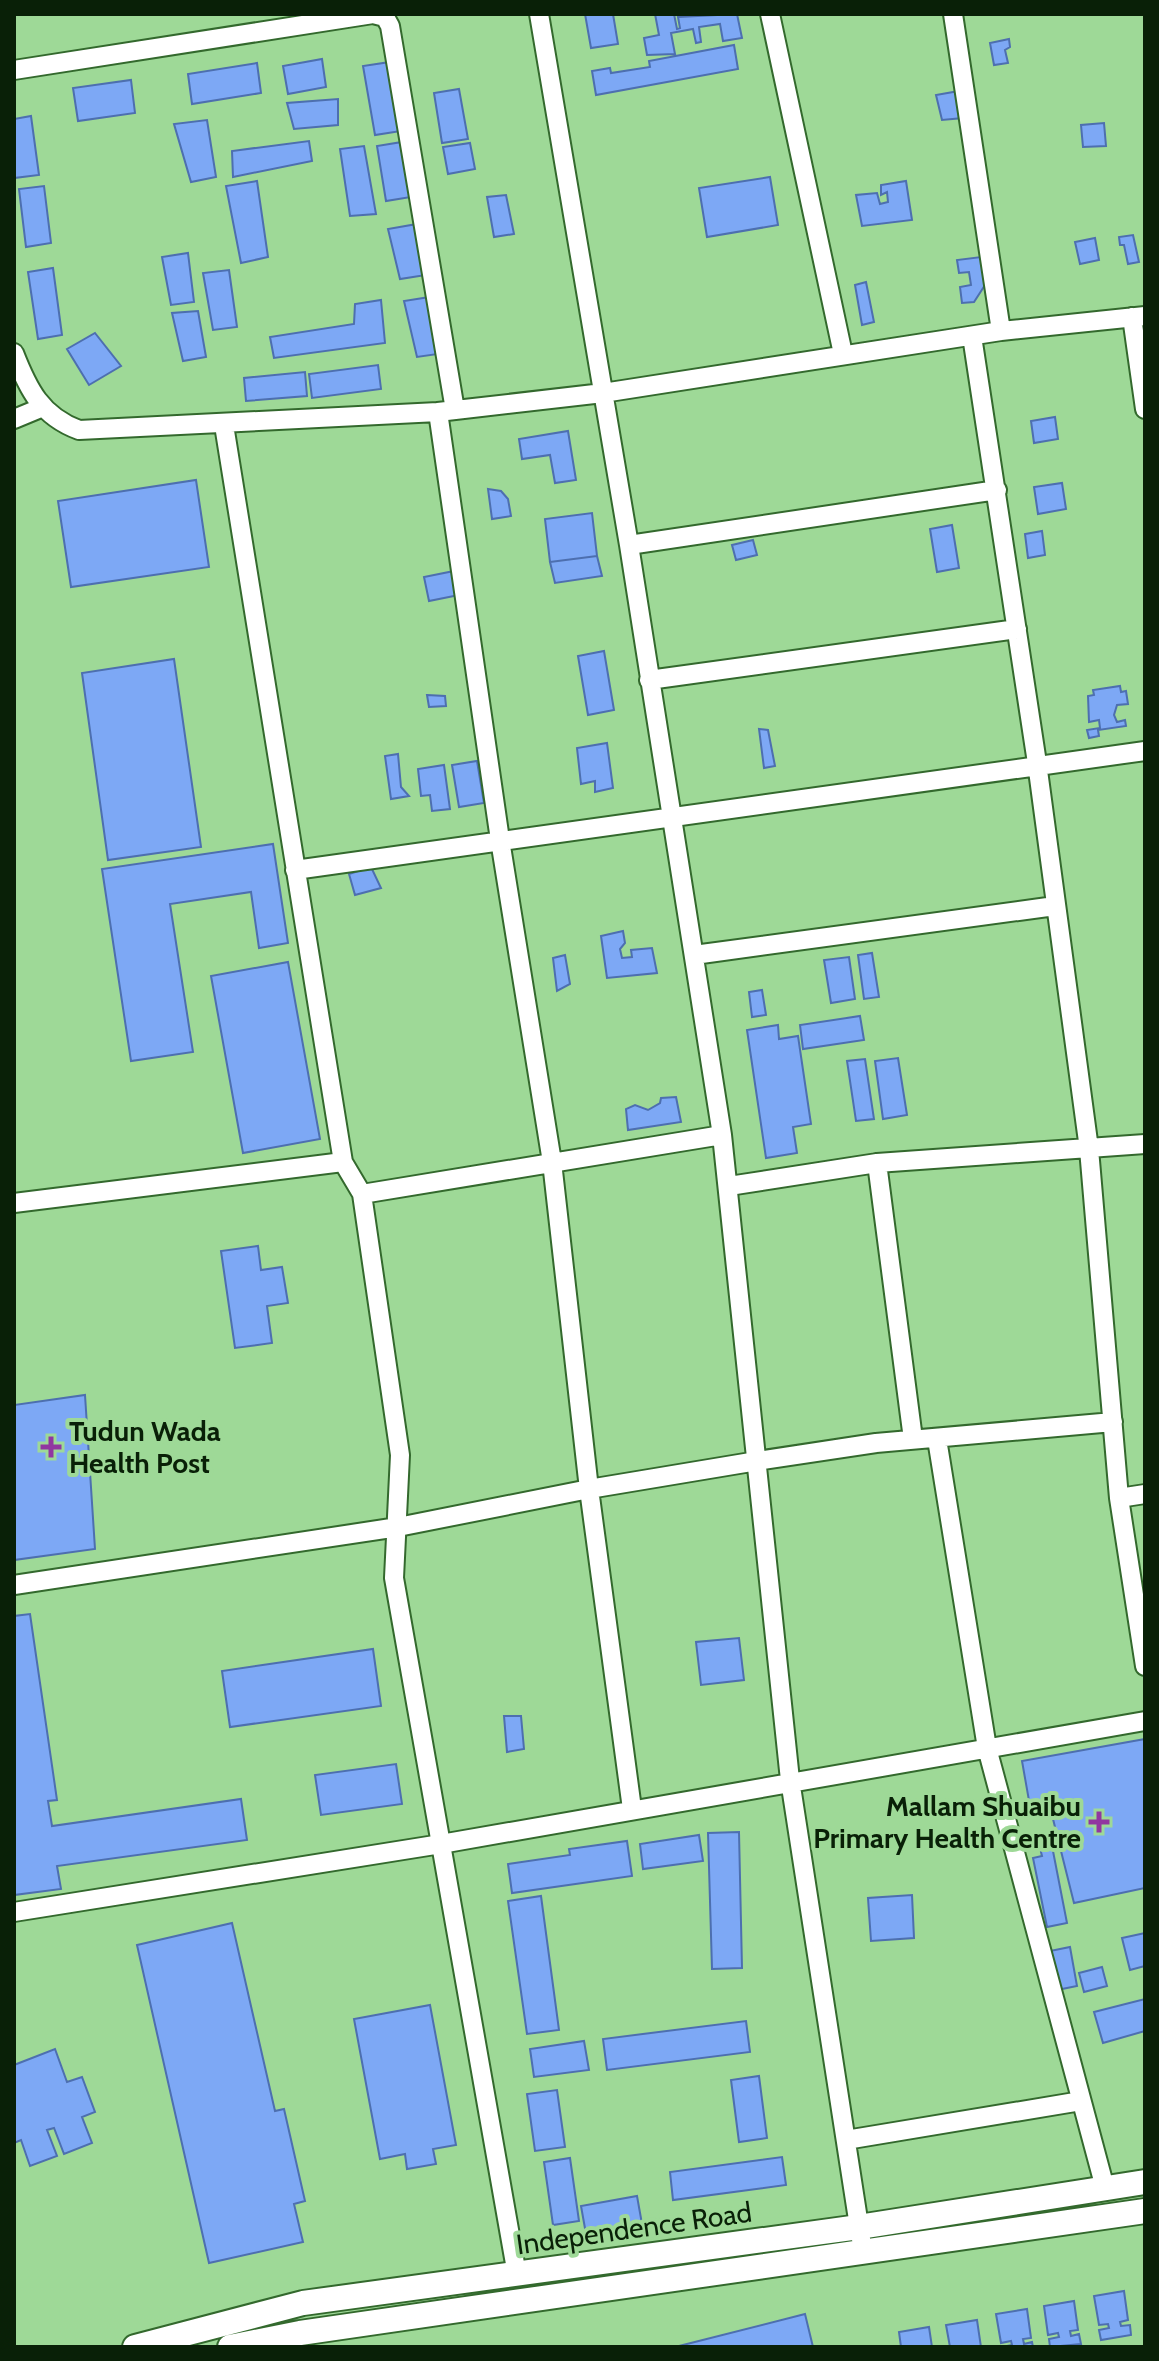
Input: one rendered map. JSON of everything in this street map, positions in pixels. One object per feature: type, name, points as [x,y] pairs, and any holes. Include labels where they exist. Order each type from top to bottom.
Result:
[{"type":"main road","name":"Independence Road","points":[[135,2347],[303,2303],[859,2227],[1145,2182]]},
{"type":"main road","name":"Independence Road","points":[[230,2347],[299,2340],[1145,2211]]},
{"type":"street","points":[[14,70],[373,14],[385,17],[390,26],[447,411],[500,840],[552,1162],[589,1489],[632,1809]]},
{"type":"street","points":[[539,14],[629,545],[722,1135],[790,1780],[863,2254]]},
{"type":"street","points":[[770,14],[843,354]]},
{"type":"street","points":[[953,14],[1001,331]]},
{"type":"street","points":[[14,353],[27,388],[51,417],[79,430],[224,425],[447,411],[603,393],[1001,331],[1138,316],[1145,409]]},
{"type":"street","points":[[972,336],[1037,763],[1089,1149],[1119,1498],[1145,1666]]},
{"type":"street","points":[[14,419],[43,407]]},
{"type":"street","points":[[224,425],[343,1162],[362,1194],[400,1455],[394,1578],[517,2275]]},
{"type":"street","points":[[629,545],[997,490]]},
{"type":"street","points":[[649,680],[1017,629]]},
{"type":"street","points":[[295,870],[1037,763],[1145,751]]},
{"type":"street","points":[[694,955],[1055,906]]},
{"type":"street","points":[[362,1194],[722,1135]]},
{"type":"street","points":[[729,1186],[877,1163],[1145,1144]]},
{"type":"street","points":[[14,1203],[343,1162]]},
{"type":"street","points":[[877,1163],[913,1439]]},
{"type":"street","points":[[14,1585],[398,1527],[589,1489],[757,1461],[913,1439],[1113,1422]]},
{"type":"street","points":[[937,1439],[987,1748],[1105,2188]]},
{"type":"street","points":[[1119,1498],[1145,1494]]},
{"type":"street","points":[[14,1912],[441,1844],[790,1780],[1145,1721]]},
{"type":"street","points":[[846,2140],[1081,2101]]},
{"type":"building","points":[[585,14],[613,14],[618,44],[591,48]]},
{"type":"building","points":[[655,14],[674,14],[677,29],[680,28],[678,17],[737,14],[742,38],[723,41],[720,24],[699,27],[701,42],[696,43],[693,29],[671,33],[675,54],[647,55],[644,38],[659,35]]},
{"type":"building","points":[[1009,39],[1010,47],[1005,50],[1008,63],[994,65],[990,43]]},
{"type":"building","points":[[734,45],[738,69],[596,95],[592,71],[610,68],[611,73],[650,67],[649,61]]},
{"type":"building","points":[[322,59],[326,87],[288,94],[283,66]]},
{"type":"building","points":[[390,62],[401,131],[375,135],[363,66]]},
{"type":"building","points":[[257,63],[261,93],[192,104],[188,74]]},
{"type":"building","points":[[131,80],[135,113],[78,121],[73,88]]},
{"type":"building","points":[[459,89],[468,139],[442,143],[434,93]]},
{"type":"building","points":[[959,91],[963,118],[942,120],[936,95]]},
{"type":"building","points":[[338,99],[338,125],[294,129],[287,103]]},
{"type":"building","points":[[31,116],[39,175],[14,178],[14,119]]},
{"type":"building","points":[[207,120],[216,177],[191,182],[174,124]]},
{"type":"building","points":[[1104,123],[1106,146],[1083,147],[1081,125]]},
{"type":"building","points":[[309,141],[312,161],[233,177],[232,151]]},
{"type":"building","points":[[402,142],[411,197],[386,201],[377,146]]},
{"type":"building","points":[[470,143],[475,169],[448,174],[443,147]]},
{"type":"building","points":[[364,146],[376,214],[350,216],[340,149]]},
{"type":"building","points":[[770,177],[778,225],[707,237],[699,188]]},
{"type":"building","points":[[257,181],[268,257],[241,263],[226,186]]},
{"type":"building","points":[[906,181],[912,220],[862,226],[856,195],[877,193],[880,204],[888,202],[887,192],[881,195],[881,185]]},
{"type":"building","points":[[44,186],[51,243],[26,247],[19,189]]},
{"type":"building","points":[[506,195],[514,234],[494,237],[487,197]]},
{"type":"building","points":[[417,224],[426,275],[400,279],[388,229]]},
{"type":"building","points":[[1133,235],[1139,262],[1128,264],[1119,237]]},
{"type":"building","points":[[1095,238],[1099,260],[1080,264],[1075,242]]},
{"type":"building","points":[[188,253],[194,302],[171,305],[162,257]]},
{"type":"building","points":[[981,257],[985,285],[974,302],[962,303],[960,287],[971,285],[969,272],[959,273],[957,260]]},
{"type":"building","points":[[53,268],[62,335],[38,339],[28,272]]},
{"type":"building","points":[[229,270],[237,327],[213,330],[203,273]]},
{"type":"building","points":[[866,282],[874,322],[862,325],[855,285]]},
{"type":"building","points":[[436,296],[438,354],[417,357],[404,301]]},
{"type":"building","points":[[381,300],[385,343],[274,358],[270,337],[354,324],[355,304]]},
{"type":"building","points":[[198,311],[206,357],[183,361],[172,313]]},
{"type":"building","points":[[95,333],[121,366],[89,385],[67,349]]},
{"type":"building","points":[[378,365],[381,389],[312,398],[309,374]]},
{"type":"building","points":[[305,372],[307,396],[246,401],[244,378]]},
{"type":"building","points":[[1055,417],[1058,439],[1034,443],[1031,421]]},
{"type":"building","points":[[568,431],[576,480],[555,483],[550,455],[522,459],[519,439]]},
{"type":"building","points":[[196,480],[209,567],[71,587],[58,501]]},
{"type":"building","points":[[1062,483],[1066,509],[1038,514],[1034,487]]},
{"type":"building","points":[[488,489],[501,491],[508,499],[511,516],[492,519]]},
{"type":"building","points":[[592,513],[597,556],[550,562],[545,519]]},
{"type":"building","points":[[952,525],[959,568],[937,572],[930,529]]},
{"type":"building","points":[[1042,531],[1045,555],[1028,558],[1025,534]]},
{"type":"building","points":[[753,540],[757,555],[736,560],[732,545]]},
{"type":"building","points":[[597,556],[602,576],[555,583],[550,562]]},
{"type":"building","points":[[454,571],[459,595],[429,601],[424,577]]},
{"type":"building","points":[[604,651],[614,710],[588,715],[578,656]]},
{"type":"building","points":[[174,659],[201,847],[108,860],[82,673]]},
{"type":"building","points":[[1120,686],[1121,692],[1126,691],[1128,704],[1117,705],[1114,715],[1117,722],[1125,720],[1126,726],[1098,730],[1099,736],[1089,738],[1087,730],[1100,728],[1099,720],[1089,722],[1088,696],[1094,695],[1093,690]]},
{"type":"building","points":[[427,695],[445,696],[446,706],[429,707]]},
{"type":"building","points":[[759,729],[768,730],[775,766],[764,768]]},
{"type":"building","points":[[607,743],[613,788],[595,792],[595,781],[581,784],[577,748]]},
{"type":"building","points":[[398,754],[401,787],[409,796],[391,799],[385,756]]},
{"type":"building","points":[[477,761],[484,803],[459,807],[452,765]]},
{"type":"building","points":[[444,765],[450,809],[432,811],[430,795],[421,796],[418,769]]},
{"type":"building","points":[[273,844],[288,943],[259,948],[251,892],[170,904],[193,1052],[131,1061],[102,869]]},
{"type":"building","points":[[371,867],[381,888],[355,895],[349,874]]},
{"type":"building","points":[[623,931],[625,943],[620,949],[622,958],[632,957],[631,950],[652,948],[657,973],[607,978],[601,936]]},
{"type":"building","points":[[872,953],[879,997],[864,999],[858,955]]},
{"type":"building","points":[[565,955],[570,984],[557,991],[553,958]]},
{"type":"building","points":[[849,957],[855,999],[831,1003],[824,960]]},
{"type":"building","points":[[288,962],[320,1139],[243,1153],[211,976]]},
{"type":"building","points":[[762,990],[766,1015],[752,1017],[749,992]]},
{"type":"building","points":[[860,1016],[864,1040],[803,1049],[800,1025]]},
{"type":"building","points":[[778,1025],[779,1039],[798,1036],[811,1124],[793,1127],[797,1153],[766,1158],[747,1030]]},
{"type":"building","points":[[898,1058],[907,1115],[883,1119],[875,1061]]},
{"type":"building","points":[[865,1059],[874,1119],[856,1121],[847,1061]]},
{"type":"building","points":[[676,1097],[681,1122],[628,1130],[626,1109],[635,1105],[648,1110],[660,1103],[661,1098]]},
{"type":"building","points":[[258,1246],[261,1270],[282,1267],[288,1303],[267,1306],[272,1343],[235,1348],[221,1251]]},
{"type":"building","name":"Tudun Wada Health Post","points":[[85,1395],[95,1549],[14,1560],[14,1405]]},
{"type":"building","points":[[30,1614],[57,1800],[48,1801],[52,1826],[241,1799],[247,1840],[57,1866],[61,1889],[14,1895],[14,1616]]},
{"type":"building","points":[[739,1638],[744,1680],[701,1685],[696,1642]]},
{"type":"building","points":[[373,1649],[381,1706],[230,1727],[222,1671]]},
{"type":"building","points":[[504,1716],[521,1716],[524,1749],[507,1752]]},
{"type":"building","name":"Mallam Shuaibu Primary Health Centre","points":[[1145,1739],[1145,1888],[1074,1903],[1050,1807],[1031,1812],[1022,1761]]},
{"type":"building","points":[[396,1764],[402,1804],[321,1815],[315,1775]]},
{"type":"building","points":[[739,1832],[742,1968],[712,1969],[708,1833]]},
{"type":"building","points":[[699,1835],[703,1861],[643,1869],[640,1844]]},
{"type":"building","points":[[627,1841],[632,1876],[512,1893],[508,1864],[570,1855],[569,1849]]},
{"type":"building","points":[[1052,1846],[1067,1923],[1047,1927],[1033,1858],[1042,1856],[1040,1848]]},
{"type":"building","points":[[912,1895],[914,1938],[871,1941],[868,1898]]},
{"type":"building","points":[[541,1896],[559,2030],[527,2034],[508,1901]]},
{"type":"building","points":[[232,1923],[275,2111],[284,2109],[305,2201],[294,2204],[303,2242],[209,2263],[137,1945]]},
{"type":"building","points":[[1145,1933],[1145,1966],[1130,1970],[1122,1938]]},
{"type":"building","points":[[1070,1947],[1077,1986],[1057,1990],[1050,1951]]},
{"type":"building","points":[[1102,1967],[1107,1986],[1084,1992],[1079,1973]]},
{"type":"building","points":[[1145,1999],[1145,2031],[1103,2043],[1094,2012]]},
{"type":"building","points":[[430,2005],[456,2145],[433,2149],[436,2164],[407,2169],[405,2154],[380,2159],[354,2019]]},
{"type":"building","points":[[746,2021],[750,2052],[607,2070],[603,2039]]},
{"type":"building","points":[[584,2041],[589,2070],[534,2077],[530,2049]]},
{"type":"building","points":[[55,2049],[67,2082],[82,2077],[95,2112],[82,2117],[92,2143],[64,2154],[54,2128],[47,2130],[57,2156],[30,2166],[21,2140],[14,2143],[14,2065]]},
{"type":"building","points":[[759,2076],[767,2138],[739,2142],[731,2080]]},
{"type":"building","points":[[557,2090],[565,2147],[535,2151],[527,2094]]},
{"type":"building","points":[[782,2157],[786,2185],[673,2200],[670,2172]]},
{"type":"building","points":[[570,2158],[579,2221],[553,2225],[544,2162]]},
{"type":"building","points":[[637,2196],[642,2224],[586,2234],[581,2206]]},
{"type":"building","points":[[1124,2291],[1128,2320],[1120,2322],[1121,2326],[1130,2325],[1131,2335],[1101,2340],[1099,2330],[1109,2328],[1108,2324],[1099,2325],[1094,2296]]},
{"type":"building","points":[[1074,2301],[1078,2330],[1070,2331],[1071,2336],[1079,2334],[1081,2344],[1050,2347],[1049,2339],[1059,2337],[1058,2333],[1048,2335],[1044,2306]]},
{"type":"building","points":[[1027,2309],[1031,2338],[1023,2339],[1024,2344],[1032,2342],[1033,2347],[1002,2347],[1012,2345],[1011,2341],[1001,2343],[996,2314]]},
{"type":"building","points":[[805,2314],[813,2347],[675,2347]]},
{"type":"building","points":[[977,2320],[981,2347],[950,2347],[946,2325]]},
{"type":"building","points":[[929,2327],[932,2347],[901,2347],[899,2332]]},
{"type":"place","name":"Tudun Wada Health Post","points":[[51,1447]]},
{"type":"place","name":"Mallam Shuaibu Primary Health Centre","points":[[1099,1822]]}]
